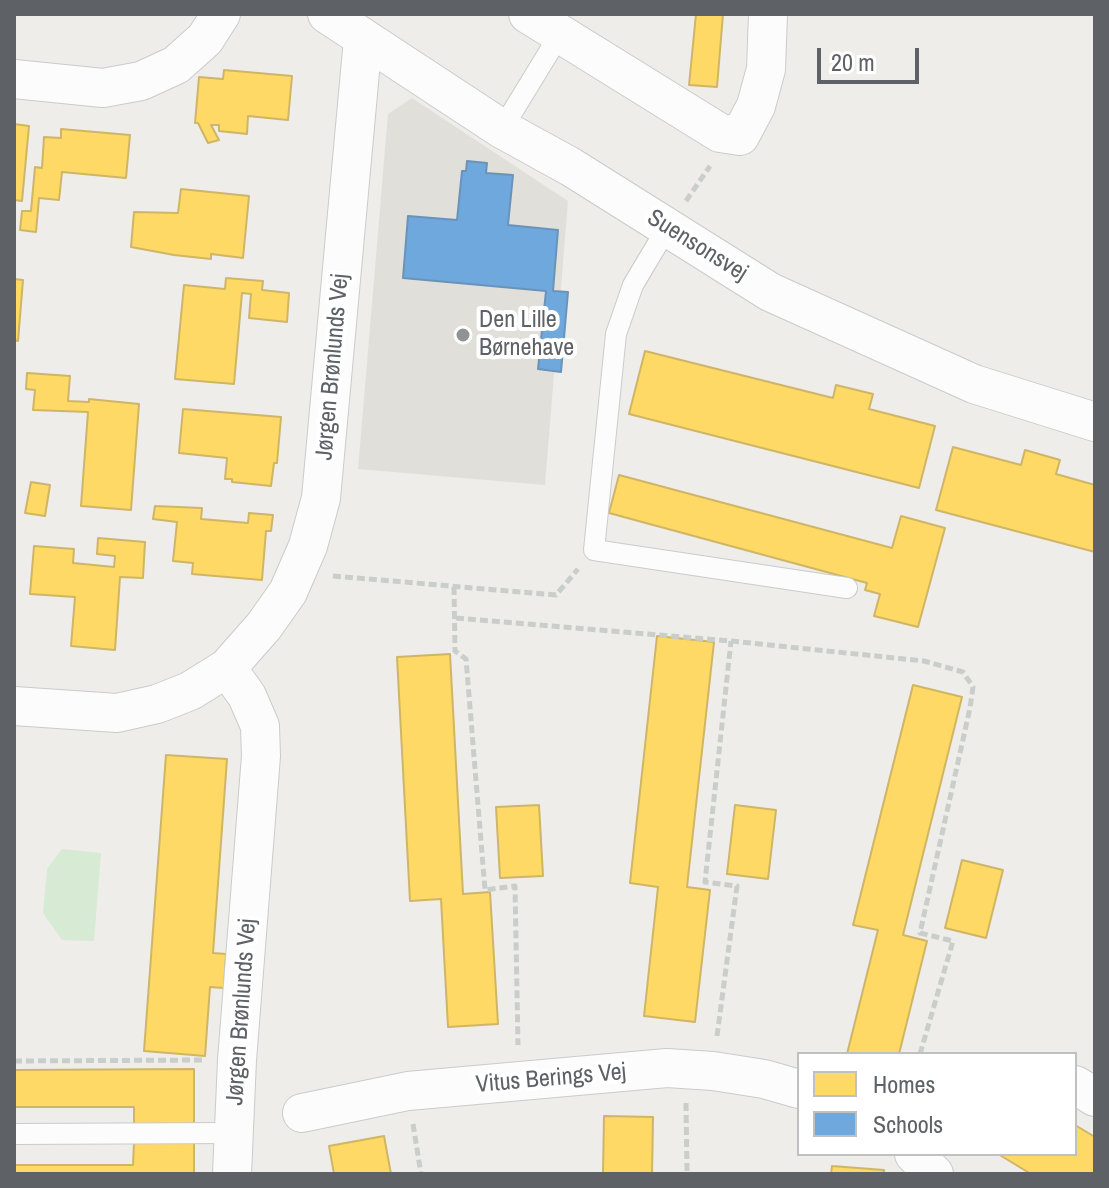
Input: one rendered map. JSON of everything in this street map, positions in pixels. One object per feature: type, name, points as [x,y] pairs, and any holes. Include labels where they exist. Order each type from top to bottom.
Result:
[{"type":"street","points":[[14,79],[103,88],[141,81],[176,65],[205,39],[221,14]]},
{"type":"street","name":"Suensonsvej","points":[[327,14],[502,129],[571,167],[784,298],[974,384],[1095,422]]},
{"type":"street","points":[[528,14],[720,133],[740,136],[756,106],[766,69],[768,14]]},
{"type":"street","name":"Jørgen Brønlunds Vej","points":[[14,706],[117,713],[157,704],[190,691],[227,668],[264,626],[288,592],[308,546],[321,498],[363,39]]},
{"type":"street","name":"Jørgen Brønlunds Vej","points":[[227,668],[247,696],[260,726],[261,756],[237,1060],[232,1174]]},
{"type":"street","name":"Vitus Berings Vej","points":[[302,1113],[408,1091],[667,1068],[764,1079],[797,1088]]},
{"type":"street","points":[[1077,1086],[1095,1097]]},
{"type":"street","points":[[916,1156],[934,1174]]},
{"type":"lane","points":[[502,129],[560,34]]},
{"type":"lane","points":[[667,228],[633,285],[616,334],[594,550],[847,588]]},
{"type":"lane","points":[[14,1134],[233,1133]]},
{"type":"path","points":[[296,573],[556,595],[594,550]]},
{"type":"path","points":[[454,587],[455,651],[466,659],[485,890],[515,886],[519,1081]]},
{"type":"path","points":[[456,618],[924,661],[963,672],[973,687],[920,933],[953,941],[921,1052]]},
{"type":"path","points":[[713,1071],[737,886],[705,882],[731,641]]},
{"type":"path","points":[[14,1061],[237,1060]]},
{"type":"path","points":[[667,1068],[686,1096],[687,1174]]},
{"type":"path","points":[[408,1091],[421,1174]]},
{"type":"shaded area","name":"Den Lille Børnehave","points":[[412,98],[568,201],[545,485],[358,469],[388,114]]},
{"type":"green space","points":[[62,849],[101,853],[94,941],[62,940],[43,913],[47,869]]},
{"type":"building: Homes","points":[[696,14],[723,14],[717,87],[689,85]]},
{"type":"building: Homes","points":[[224,70],[292,76],[288,120],[248,116],[247,134],[219,131],[219,125],[211,125],[219,140],[208,143],[198,123],[195,123],[199,77],[223,79]]},
{"type":"building: Homes","points":[[14,124],[29,126],[22,201],[14,200]]},
{"type":"building: Homes","points":[[61,129],[130,135],[126,178],[62,172],[59,200],[39,198],[36,232],[20,230],[22,211],[31,211],[35,167],[42,168],[44,137],[61,138]]},
{"type":"building: Homes","points":[[181,189],[249,196],[243,258],[211,254],[211,259],[131,247],[134,212],[178,213]]},
{"type":"building: Homes","points":[[226,278],[263,281],[262,290],[289,293],[287,322],[249,318],[251,294],[242,293],[234,384],[175,379],[184,285],[225,289]]},
{"type":"building: Homes","points":[[14,279],[23,280],[18,341],[14,340]]},
{"type":"building: Homes","points":[[645,351],[833,398],[836,385],[873,394],[869,409],[935,426],[919,488],[629,414]]},
{"type":"building: Homes","points":[[27,373],[70,376],[68,401],[89,402],[89,399],[139,404],[131,510],[81,506],[88,412],[33,410],[35,390],[26,389]]},
{"type":"building: Homes","points":[[183,409],[281,417],[277,463],[274,463],[271,486],[225,479],[227,458],[179,453]]},
{"type":"building: Homes","points":[[953,447],[1021,465],[1025,450],[1060,460],[1056,474],[1095,485],[1095,552],[936,510]]},
{"type":"building: Homes","points":[[619,475],[892,548],[901,516],[945,528],[918,627],[874,616],[880,594],[865,590],[867,583],[609,513]]},
{"type":"building: Homes","points":[[31,482],[50,485],[45,516],[25,513]]},
{"type":"building: Homes","points":[[155,506],[202,508],[201,519],[248,523],[249,513],[273,515],[271,531],[266,531],[262,580],[192,574],[193,563],[173,561],[177,522],[153,519]]},
{"type":"building: Homes","points":[[98,538],[145,542],[143,578],[120,577],[115,650],[71,646],[75,597],[30,594],[34,546],[74,549],[73,563],[114,567],[115,556],[97,554]]},
{"type":"building: Homes","points":[[657,636],[714,642],[687,887],[710,890],[695,1022],[644,1016],[658,887],[630,883]]},
{"type":"building: Homes","points":[[450,654],[463,894],[490,892],[498,1024],[448,1027],[441,899],[410,901],[397,657]]},
{"type":"building: Homes","points":[[913,685],[962,697],[903,935],[927,941],[899,1052],[848,1052],[878,930],[853,925]]},
{"type":"building: Homes","points":[[166,755],[227,759],[213,953],[226,954],[224,988],[210,987],[205,1056],[144,1051]]},
{"type":"building: Homes","points":[[539,805],[543,876],[500,878],[496,807]]},
{"type":"building: Homes","points":[[735,805],[776,810],[768,879],[727,874]]},
{"type":"building: Homes","points":[[962,860],[1003,870],[986,938],[945,928]]},
{"type":"building: Homes","points":[[194,1069],[194,1127],[134,1127],[134,1107],[14,1107],[14,1070]]},
{"type":"building: Homes","points":[[604,1116],[653,1117],[652,1174],[603,1174]]},
{"type":"building: Homes","points":[[1077,1126],[1095,1137],[1095,1174],[1031,1174],[1001,1156],[1077,1156]]},
{"type":"building: Homes","points":[[384,1136],[391,1174],[334,1174],[329,1146]]},
{"type":"building: Homes","points":[[134,1143],[194,1143],[194,1174],[14,1174],[14,1165],[133,1165]]},
{"type":"building: Homes","points":[[832,1166],[884,1170],[884,1174],[831,1174]]},
{"type":"building: Schools","points":[[467,161],[487,163],[486,173],[513,175],[508,225],[558,230],[553,291],[568,292],[561,372],[538,369],[546,291],[403,278],[408,216],[457,220],[462,171],[466,171]]},
{"type":"place","name":"Den Lille Børnehave","points":[[463,335]]}]
